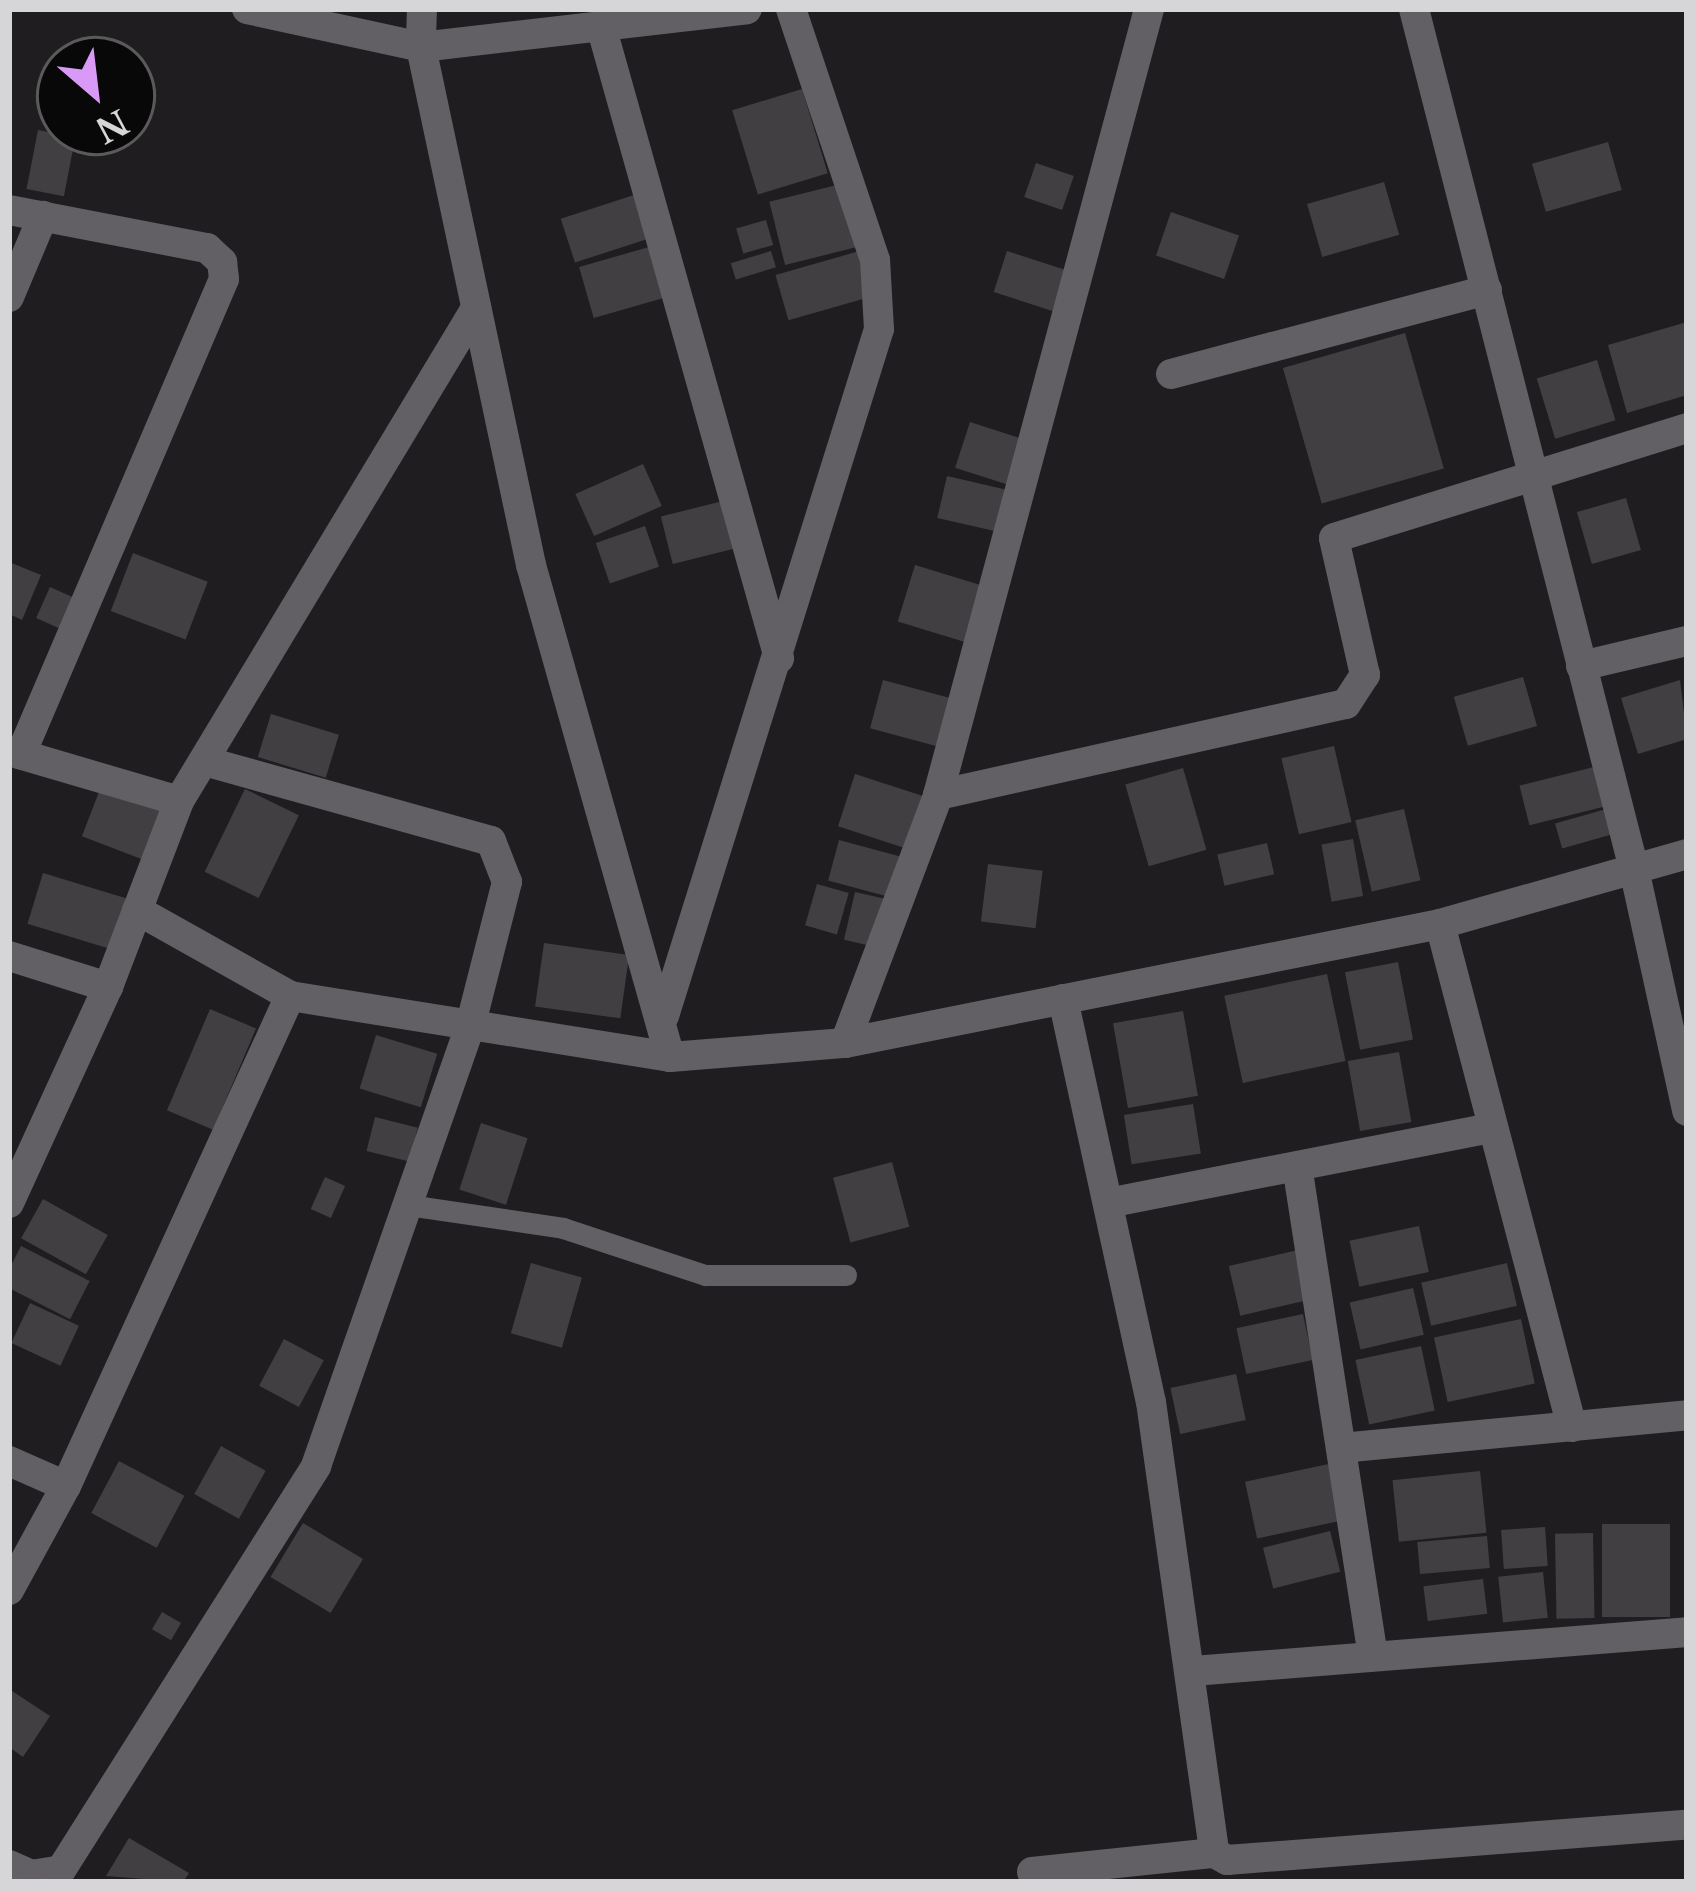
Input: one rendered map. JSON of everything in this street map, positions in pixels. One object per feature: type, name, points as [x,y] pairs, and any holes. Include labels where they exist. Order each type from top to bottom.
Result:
[{"type":"street","points":[[247,9],[421,47],[601,26],[655,14],[747,9]]},
{"type":"street","points":[[422,9],[421,47],[531,565],[664,1016],[670,1057]]},
{"type":"street","points":[[664,1016],[779,658],[882,298],[791,9]]},
{"type":"street","points":[[845,1043],[938,795],[1148,9]]},
{"type":"street","points":[[1414,9],[1634,868],[1687,1111]]},
{"type":"street","points":[[601,26],[779,658]]},
{"type":"street","points":[[9,210],[207,248],[222,262],[224,279],[15,752],[179,801]]},
{"type":"street","points":[[9,296],[43,216]]},
{"type":"street","points":[[1171,374],[1487,290]]},
{"type":"street","points":[[9,1203],[108,987],[179,801],[476,308]]},
{"type":"street","points":[[938,795],[1346,704],[1365,675],[1334,538],[1687,428]]},
{"type":"street","points":[[1581,666],[1687,641]]},
{"type":"street","points":[[9,1865],[31,1875],[61,1870],[316,1466],[470,1027],[507,883],[491,842],[203,761]]},
{"type":"street","points":[[137,910],[290,996],[670,1057],[845,1043],[1440,924],[1687,854]]},
{"type":"street","points":[[1440,924],[1572,1427]]},
{"type":"street","points":[[9,956],[108,987]]},
{"type":"street","points":[[9,1590],[66,1486],[290,996]]},
{"type":"street","points":[[1063,999],[1151,1402],[1193,1671],[1203,1863]]},
{"type":"street","points":[[1108,1203],[1298,1172],[1491,1128]]},
{"type":"street","points":[[1298,1172],[1373,1656]]},
{"type":"street","points":[[1341,1448],[1687,1415]]},
{"type":"street","points":[[9,1461],[66,1486]]},
{"type":"street","points":[[1193,1671],[1687,1631]]},
{"type":"street","points":[[1032,1872],[1687,1826]]},
{"type":"lane","points":[[408,1204],[563,1228],[705,1275],[846,1275]]},
{"type":"building","points":[[802,89],[828,173],[758,194],[732,110]]},
{"type":"building","points":[[36,140],[36,156],[72,156],[64,196],[27,189]]},
{"type":"building","points":[[1608,142],[1622,190],[1546,212],[1532,164]]},
{"type":"building","points":[[1036,163],[1074,176],[1062,210],[1024,197]]},
{"type":"building","points":[[1384,182],[1399,235],[1322,257],[1307,204]]},
{"type":"building","points":[[845,183],[861,246],[785,265],[769,202]]},
{"type":"building","points":[[634,195],[648,239],[575,263],[561,219]]},
{"type":"building","points":[[1171,212],[1239,235],[1224,279],[1156,255]]},
{"type":"building","points":[[766,220],[773,245],[743,254],[736,229]]},
{"type":"building","points":[[656,245],[671,296],[594,318],[579,267]]},
{"type":"building","points":[[863,250],[876,295],[788,320],[776,275]]},
{"type":"building","points":[[771,251],[776,267],[736,280],[731,263]]},
{"type":"building","points":[[1007,251],[1073,272],[1059,313],[994,292]]},
{"type":"building","points":[[1687,322],[1687,395],[1627,413],[1608,345]]},
{"type":"building","points":[[1405,333],[1444,469],[1322,504],[1283,368]]},
{"type":"building","points":[[1597,360],[1615,420],[1555,439],[1537,378]]},
{"type":"building","points":[[970,422],[1030,441],[1015,487],[955,468]]},
{"type":"building","points":[[643,464],[662,506],[594,536],[575,494]]},
{"type":"building","points":[[947,476],[1006,490],[997,532],[937,518]]},
{"type":"building","points":[[1626,498],[1641,550],[1592,564],[1577,512]]},
{"type":"building","points":[[723,501],[735,549],[673,564],[661,516]]},
{"type":"building","points":[[645,526],[659,567],[610,584],[596,543]]},
{"type":"building","points":[[133,553],[208,582],[185,640],[111,611]]},
{"type":"building","points":[[9,562],[41,575],[22,620],[9,614]]},
{"type":"building","points":[[915,565],[989,588],[971,644],[898,621]]},
{"type":"building","points":[[50,587],[75,598],[61,629],[36,618]]},
{"type":"building","points":[[1523,677],[1537,726],[1468,746],[1454,697]]},
{"type":"building","points":[[883,680],[956,700],[943,748],[870,728]]},
{"type":"building","points":[[1680,680],[1687,739],[1638,754],[1621,698]]},
{"type":"building","points":[[271,714],[339,735],[326,778],[258,757]]},
{"type":"building","points":[[1334,746],[1352,822],[1299,834],[1281,758]]},
{"type":"building","points":[[1602,765],[1612,805],[1529,825],[1520,786]]},
{"type":"building","points":[[1183,768],[1206,850],[1149,866],[1125,785]]},
{"type":"building","points":[[855,774],[933,799],[916,852],[838,826]]},
{"type":"building","points":[[102,784],[174,812],[154,864],[82,836]]},
{"type":"building","points":[[245,789],[299,815],[259,898],[205,872]]},
{"type":"building","points":[[1404,809],[1420,880],[1372,891],[1355,820]]},
{"type":"building","points":[[1606,809],[1613,834],[1562,849],[1555,824]]},
{"type":"building","points":[[1353,839],[1363,896],[1332,902],[1321,845]]},
{"type":"building","points":[[839,840],[910,859],[899,899],[828,881]]},
{"type":"building","points":[[1267,843],[1274,874],[1225,886],[1217,854]]},
{"type":"building","points":[[988,864],[1043,871],[1036,928],[981,922]]},
{"type":"building","points":[[43,873],[130,900],[115,950],[28,924]]},
{"type":"building","points":[[817,884],[849,893],[837,934],[805,925]]},
{"type":"building","points":[[855,892],[890,900],[879,948],[844,940]]},
{"type":"building","points":[[544,943],[629,955],[620,1018],[535,1006]]},
{"type":"building","points":[[1398,962],[1413,1040],[1360,1050],[1345,972]]},
{"type":"building","points":[[1327,974],[1346,1061],[1243,1083],[1224,996]]},
{"type":"building","points":[[210,1009],[256,1029],[213,1130],[167,1110]]},
{"type":"building","points":[[1183,1011],[1198,1096],[1128,1108],[1113,1023]]},
{"type":"building","points":[[376,1035],[437,1054],[421,1107],[360,1089]]},
{"type":"building","points":[[1399,1052],[1411,1122],[1360,1131],[1348,1061]]},
{"type":"building","points":[[1193,1104],[1201,1153],[1132,1164],[1124,1115]]},
{"type":"building","points":[[375,1117],[418,1128],[409,1162],[367,1151]]},
{"type":"building","points":[[481,1123],[528,1138],[506,1205],[459,1190]]},
{"type":"building","points":[[892,1162],[909,1227],[850,1243],[833,1178]]},
{"type":"building","points":[[325,1177],[345,1186],[331,1218],[311,1209]]},
{"type":"building","points":[[43,1199],[108,1235],[86,1274],[21,1238]]},
{"type":"building","points":[[1419,1226],[1429,1272],[1359,1287],[1350,1241]]},
{"type":"building","points":[[21,1246],[90,1281],[70,1319],[9,1288],[9,1270]]},
{"type":"building","points":[[1298,1250],[1309,1300],[1240,1316],[1229,1266]]},
{"type":"building","points":[[531,1263],[582,1278],[562,1348],[511,1333]]},
{"type":"building","points":[[1507,1263],[1517,1306],[1431,1326],[1421,1283]]},
{"type":"building","points":[[1413,1288],[1424,1335],[1360,1349],[1350,1303]]},
{"type":"building","points":[[30,1303],[79,1326],[60,1366],[11,1343]]},
{"type":"building","points":[[1303,1314],[1313,1360],[1246,1374],[1236,1328]]},
{"type":"building","points":[[1521,1319],[1535,1384],[1448,1402],[1434,1338]]},
{"type":"building","points":[[284,1339],[324,1360],[299,1407],[259,1386]]},
{"type":"building","points":[[1421,1346],[1435,1411],[1369,1424],[1355,1360]]},
{"type":"building","points":[[1236,1374],[1246,1420],[1180,1434],[1170,1388]]},
{"type":"building","points":[[221,1446],[266,1471],[239,1519],[194,1494]]},
{"type":"building","points":[[119,1461],[184,1496],[157,1548],[91,1513]]},
{"type":"building","points":[[1338,1462],[1350,1519],[1257,1538],[1245,1482]]},
{"type":"building","points":[[1480,1471],[1486,1533],[1399,1542],[1392,1480]]},
{"type":"building","points":[[303,1523],[363,1559],[331,1613],[271,1577]]},
{"type":"building","points":[[1602,1524],[1670,1524],[1670,1617],[1602,1617]]},
{"type":"building","points":[[1545,1527],[1548,1566],[1504,1569],[1501,1530]]},
{"type":"building","points":[[1330,1531],[1340,1572],[1273,1588],[1263,1548]]},
{"type":"building","points":[[1593,1533],[1594,1618],[1556,1619],[1555,1534]]},
{"type":"building","points":[[1487,1536],[1490,1568],[1420,1574],[1417,1542]]},
{"type":"building","points":[[1543,1572],[1548,1618],[1503,1622],[1498,1577]]},
{"type":"building","points":[[1483,1579],[1487,1614],[1428,1621],[1423,1586]]},
{"type":"building","points":[[162,1612],[181,1623],[171,1640],[152,1629]]},
{"type":"building","points":[[9,1689],[50,1716],[23,1757],[9,1747]]},
{"type":"building","points":[[129,1838],[189,1873],[183,1882],[106,1876]]}]
